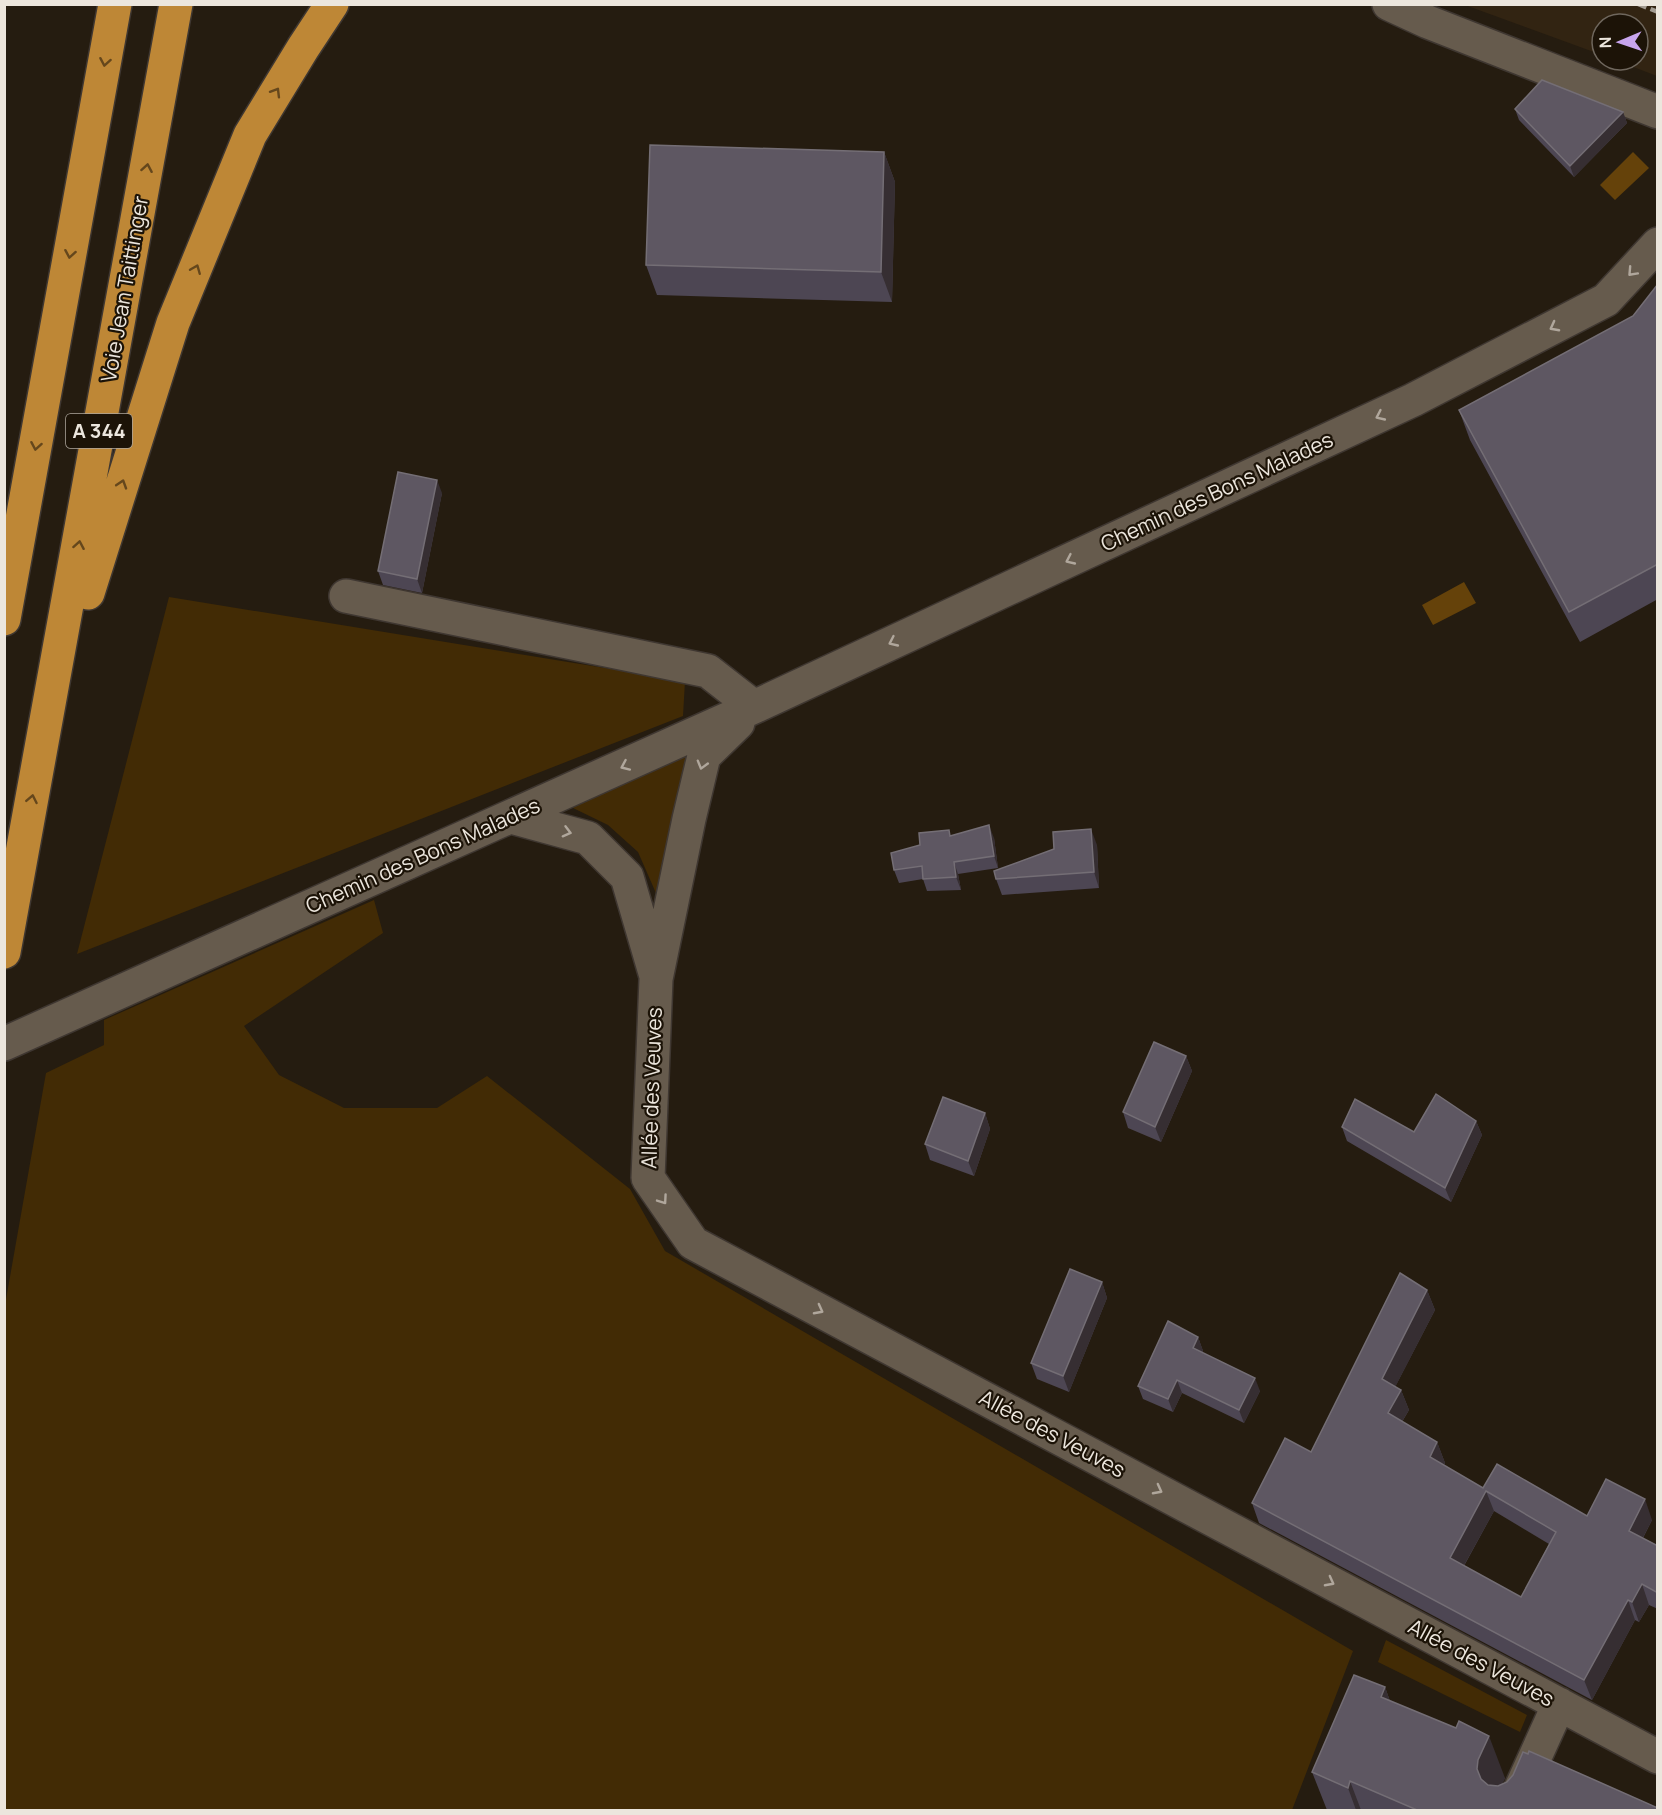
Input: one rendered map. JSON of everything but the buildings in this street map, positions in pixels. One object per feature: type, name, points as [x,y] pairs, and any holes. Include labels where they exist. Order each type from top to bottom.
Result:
[{"type":"highway","name":"A 344","points":[[4,619],[115,4]]},
{"type":"highway","name":"Voie Jean Taittinger","points":[[4,952],[176,4]]},
{"type":"highway","points":[[47,719],[173,324],[250,135],[332,4]]},
{"type":"street","points":[[1389,4],[1428,22],[1658,112]]},
{"type":"street","name":"Chemin des Bons Malades","points":[[4,1044],[754,707],[1413,400],[1606,300],[1658,244]]},
{"type":"street","points":[[346,596],[708,671],[754,707]]},
{"type":"street","name":"Chemin des Bons Malades","points":[[656,979],[704,756],[754,707]]},
{"type":"street","points":[[511,818],[588,838],[627,877],[656,979]]},
{"type":"street","name":"Allée des Veuves","points":[[656,979],[648,1178],[693,1243],[1658,1757]]},
{"type":"street","points":[[1511,1810],[1559,1704]]},
{"type":"shaded area","points":[[1465,5],[1657,5],[1657,76],[1646,72],[1650,72],[1650,12],[1590,12],[1590,51]]},
{"type":"shaded area","points":[[1633,152],[1649,168],[1615,200],[1600,185]]},
{"type":"shaded area","points":[[1464,582],[1476,603],[1433,625],[1422,605]]},
{"type":"shaded area","points":[[169,597],[685,681],[683,716],[77,954]]},
{"type":"shaded area","points":[[692,752],[659,900],[638,852],[608,825],[571,807]]},
{"type":"shaded area","points":[[374,900],[383,933],[244,1026],[279,1075],[344,1108],[437,1108],[487,1076],[630,1189],[665,1251],[1353,1651],[1292,1810],[5,1810],[5,1305],[46,1073],[104,1045],[104,1020]]},
{"type":"shaded area","points":[[1386,1640],[1527,1715],[1520,1732],[1378,1662]]},
{"type":"railway","points":[[1638,4],[1658,12]]}]
